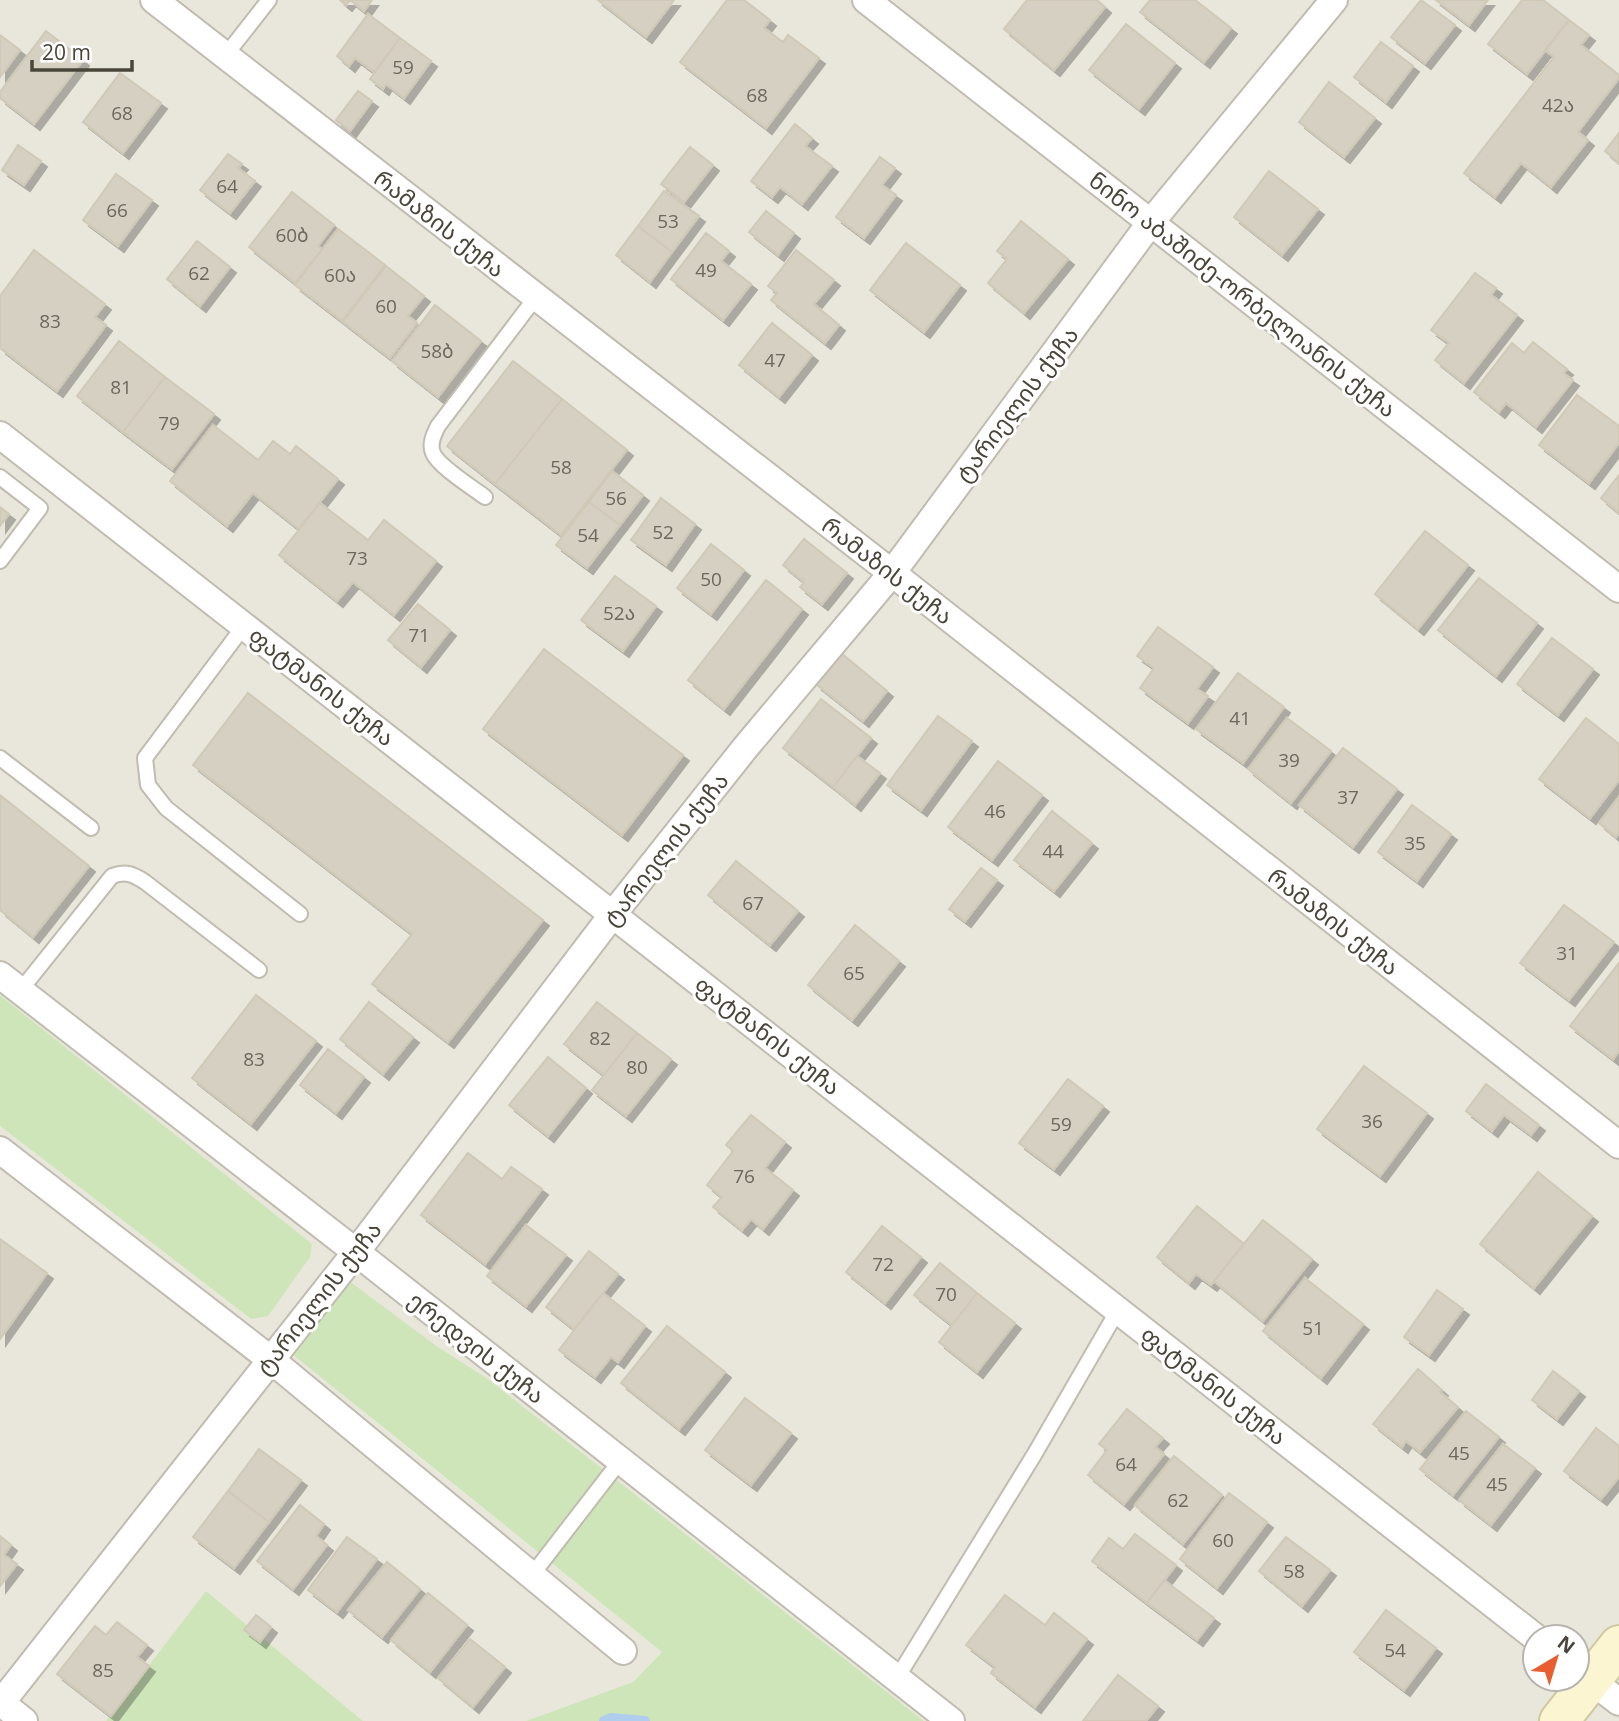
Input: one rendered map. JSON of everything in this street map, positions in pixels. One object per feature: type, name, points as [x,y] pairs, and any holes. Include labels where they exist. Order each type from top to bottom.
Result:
[{"type":"street","name":"რამაზის ქუჩა","points":[[154,0],[892,573],[1619,1145]]},
{"type":"street","name":"ნინო აბაშიძე-ორბელიანის ქუჩა","points":[[866,0],[1619,589]]},
{"type":"street","name":"ტარიელის ქუჩა","points":[[0,1703],[356,1252],[614,914],[745,748],[892,573],[1151,222],[1335,0]]},
{"type":"street","name":"ფატმანის ქუჩა","points":[[0,435],[1521,1626]]},
{"type":"street","name":"ერედვის ქუჩა","points":[[10,983],[951,1721]]},
{"type":"street","points":[[0,1150],[270,1359],[623,1651]]},
{"type":"street","points":[[1559,1721],[1595,1684],[1619,1645]]},
{"type":"street","points":[[0,1703],[24,1721]]},
{"type":"lane","points":[[225,55],[269,0]]},
{"type":"lane","points":[[485,497],[442,465],[432,452],[432,438],[438,426],[536,297]]},
{"type":"lane","points":[[0,477],[40,508],[0,561]]},
{"type":"lane","points":[[244,626],[145,758],[148,785],[166,808],[300,914]]},
{"type":"lane","points":[[0,758],[90,828]]},
{"type":"lane","points":[[10,983],[112,876],[121,873],[132,874],[145,882],[259,970]]},
{"type":"lane","points":[[897,1678],[1034,1455],[1118,1310]]},
{"type":"lane","points":[[532,1575],[620,1461]]},
{"type":"shaded area","points":[[0,0],[1619,0],[1619,1721],[924,1721],[488,1379],[435,1345],[371,1418],[662,1652],[633,1682],[526,1721],[363,1721],[206,1591],[106,1721],[0,1721],[0,1126],[251,1319],[311,1244],[0,995]]},
{"type":"green space","points":[[0,995],[312,1244],[310,1257],[268,1316],[251,1319],[0,1126]]},
{"type":"green space","points":[[349,1281],[435,1345],[488,1379],[924,1721],[526,1721],[633,1682],[662,1652],[291,1353]]},
{"type":"green space","points":[[206,1591],[363,1721],[106,1721]]},
{"type":"building","points":[[350,0],[372,0],[364,11]]},
{"type":"building","points":[[598,0],[674,0],[646,37]]},
{"type":"building","points":[[727,0],[744,0],[770,20],[764,28],[783,42],[788,35],[819,58],[766,128],[680,62]]},
{"type":"building","points":[[1027,0],[1097,0],[1105,7],[1054,70],[1004,29]]},
{"type":"building","points":[[1150,0],[1195,0],[1231,28],[1204,62],[1140,12]]},
{"type":"building","points":[[1421,0],[1455,25],[1425,63],[1391,37]]},
{"type":"building","points":[[1436,0],[1488,0],[1469,25]]},
{"type":"building","points":[[1522,0],[1543,0],[1569,20],[1527,74],[1488,44]]},
{"type":"building","points":[[368,14],[400,38],[374,72],[355,58],[349,66],[337,56]]},
{"type":"building","points":[[1569,20],[1589,35],[1581,45],[1619,75],[1619,78],[1578,132],[1588,140],[1551,187],[1521,163],[1495,197],[1464,173],[1554,57],[1545,50]]},
{"type":"building","points":[[1126,24],[1175,63],[1139,109],[1089,70]]},
{"type":"building","points":[[46,31],[83,60],[34,124],[0,98],[0,92]]},
{"type":"building","points":[[0,35],[20,50],[0,77]]},
{"type":"building","points":[[400,38],[431,61],[404,98],[386,84],[383,89],[370,79]]},
{"type":"building","points":[[1381,42],[1413,66],[1386,102],[1354,77]]},
{"type":"building","points":[[120,73],[161,103],[123,153],[83,122]]},
{"type":"building","points":[[1329,82],[1375,118],[1344,157],[1299,122]]},
{"type":"building","points":[[358,91],[372,101],[350,131],[336,120]]},
{"type":"building","points":[[795,124],[812,138],[805,146],[832,166],[802,204],[780,187],[772,197],[751,181]]},
{"type":"building","points":[[1619,133],[1619,163],[1605,151]]},
{"type":"building","points":[[18,145],[41,161],[24,185],[2,170]]},
{"type":"building","points":[[690,147],[713,165],[684,202],[661,184]]},
{"type":"building","points":[[228,154],[242,164],[238,168],[255,181],[230,213],[200,190]]},
{"type":"building","points":[[880,157],[895,168],[882,185],[896,195],[864,238],[836,217]]},
{"type":"building","points":[[1269,171],[1318,209],[1282,255],[1234,217]]},
{"type":"building","points":[[116,174],[152,200],[118,246],[83,220]]},
{"type":"building","points":[[664,191],[699,216],[672,252],[638,226]]},
{"type":"building","points":[[292,192],[334,225],[318,246],[322,249],[295,283],[249,247]]},
{"type":"building","points":[[766,211],[794,233],[778,255],[749,232]]},
{"type":"building","points":[[1021,221],[1068,259],[1024,313],[988,283],[1007,259],[997,251]]},
{"type":"building","points":[[638,226],[672,252],[650,282],[616,255]]},
{"type":"building","points":[[338,229],[385,265],[342,321],[295,285]]},
{"type":"building","points":[[706,233],[729,251],[721,261],[751,284],[723,320],[671,279]]},
{"type":"building","points":[[197,241],[230,267],[200,306],[167,279]]},
{"type":"building","points":[[906,243],[960,285],[924,332],[870,290]]},
{"type":"building","points":[[34,250],[105,304],[95,317],[106,325],[57,391],[0,348],[0,296]]},
{"type":"building","points":[[796,250],[834,280],[814,304],[839,325],[825,343],[771,300],[777,293],[768,286]]},
{"type":"building","points":[[386,266],[424,296],[408,316],[417,323],[390,358],[343,322]]},
{"type":"building","points":[[1475,273],[1496,288],[1491,295],[1517,315],[1464,383],[1435,360],[1449,343],[1431,330]]},
{"type":"building","points":[[435,305],[481,341],[438,397],[392,361]]},
{"type":"building","points":[[772,323],[812,355],[779,397],[739,365]]},
{"type":"building","points":[[119,341],[165,377],[123,432],[77,396]]},
{"type":"building","points":[[1533,342],[1567,369],[1563,373],[1573,380],[1536,427],[1506,403],[1499,412],[1474,392],[1512,343],[1524,353]]},
{"type":"building","points":[[513,361],[562,399],[495,484],[447,446]]},
{"type":"building","points":[[165,377],[214,414],[172,469],[123,432]]},
{"type":"building","points":[[1577,395],[1619,426],[1619,443],[1589,483],[1539,445]]},
{"type":"building","points":[[562,399],[627,450],[561,535],[495,484]]},
{"type":"building","points":[[213,425],[258,460],[273,441],[290,454],[296,446],[338,479],[299,529],[253,493],[227,526],[170,481]]},
{"type":"building","points":[[612,471],[643,495],[620,525],[589,502]]},
{"type":"building","points":[[1619,475],[1619,513],[1601,498]]},
{"type":"building","points":[[661,498],[695,524],[666,565],[631,540]]},
{"type":"building","points":[[589,502],[620,525],[587,568],[556,545]]},
{"type":"building","points":[[320,503],[368,540],[384,520],[436,561],[394,615],[353,582],[337,601],[279,555]]},
{"type":"building","points":[[0,507],[9,514],[0,526]]},
{"type":"building","points":[[1425,531],[1468,565],[1418,629],[1375,594]]},
{"type":"building","points":[[804,539],[847,573],[822,604],[800,587],[804,582],[783,565]]},
{"type":"building","points":[[711,544],[744,570],[711,614],[677,588]]},
{"type":"building","points":[[615,576],[656,606],[623,651],[581,620]]},
{"type":"building","points":[[1479,578],[1537,623],[1496,676],[1438,630]]},
{"type":"building","points":[[766,580],[802,609],[724,709],[688,680]]},
{"type":"building","points":[[418,604],[450,630],[421,667],[388,640]]},
{"type":"building","points":[[1158,627],[1213,667],[1197,689],[1208,696],[1188,723],[1140,688],[1154,668],[1137,656]]},
{"type":"building","points":[[1552,638],[1593,669],[1558,715],[1517,684]]},
{"type":"building","points":[[544,649],[683,755],[622,835],[483,729]]},
{"type":"building","points":[[841,653],[887,691],[863,721],[816,684]]},
{"type":"building","points":[[1238,673],[1284,707],[1243,763],[1196,729]]},
{"type":"building","points":[[248,693],[543,920],[448,1042],[372,984],[412,934],[193,765]]},
{"type":"building","points":[[821,699],[871,738],[833,787],[783,748]]},
{"type":"building","points":[[938,716],[972,741],[921,810],[887,785]]},
{"type":"building","points":[[1287,718],[1331,751],[1291,803],[1248,769]]},
{"type":"building","points":[[1586,718],[1619,744],[1619,780],[1590,818],[1539,779]]},
{"type":"building","points":[[1343,748],[1397,789],[1353,847],[1299,805]]},
{"type":"building","points":[[857,756],[880,773],[855,805],[833,787]]},
{"type":"building","points":[[998,761],[1042,795],[992,860],[948,827]]},
{"type":"building","points":[[0,795],[89,866],[33,937],[0,910]]},
{"type":"building","points":[[1619,797],[1619,833],[1616,837],[1599,823]]},
{"type":"building","points":[[1412,805],[1451,834],[1417,881],[1378,852]]},
{"type":"building","points":[[1052,811],[1092,843],[1054,891],[1014,860]]},
{"type":"building","points":[[736,861],[798,911],[770,945],[708,895]]},
{"type":"building","points":[[981,868],[997,880],[965,921],[949,909]]},
{"type":"building","points":[[1564,905],[1614,942],[1569,1000],[1520,963]]},
{"type":"building","points":[[855,925],[899,961],[852,1020],[808,985]]},
{"type":"building","points":[[1619,963],[1619,1051],[1613,1059],[1570,1026]]},
{"type":"building","points":[[256,995],[316,1041],[251,1124],[192,1078]]},
{"type":"building","points":[[369,1002],[413,1037],[383,1074],[340,1039]]},
{"type":"building","points":[[597,1002],[637,1033],[604,1075],[564,1044]]},
{"type":"building","points":[[637,1033],[671,1059],[626,1116],[592,1090]]},
{"type":"building","points":[[328,1049],[364,1077],[336,1113],[300,1085]]},
{"type":"building","points":[[548,1057],[586,1088],[548,1136],[509,1105]]},
{"type":"building","points":[[1364,1066],[1427,1113],[1380,1176],[1317,1129]]},
{"type":"building","points":[[1068,1079],[1103,1106],[1054,1169],[1019,1143]]},
{"type":"building","points":[[1486,1084],[1539,1125],[1531,1135],[1504,1115],[1492,1131],[1466,1111]]},
{"type":"building","points":[[751,1115],[785,1142],[765,1168],[793,1190],[763,1229],[751,1219],[742,1230],[713,1207],[722,1197],[707,1185],[733,1151],[726,1145]]},
{"type":"building","points":[[468,1153],[502,1179],[511,1167],[542,1189],[485,1264],[421,1215]]},
{"type":"building","points":[[1538,1172],[1592,1216],[1534,1288],[1480,1244]]},
{"type":"building","points":[[1197,1206],[1244,1244],[1211,1285],[1196,1274],[1189,1283],[1157,1257]]},
{"type":"building","points":[[1263,1220],[1312,1259],[1263,1321],[1214,1281]]},
{"type":"building","points":[[526,1225],[566,1255],[526,1306],[487,1276]]},
{"type":"building","points":[[882,1226],[921,1257],[885,1303],[846,1272]]},
{"type":"building","points":[[0,1239],[47,1273],[0,1339]]},
{"type":"building","points":[[589,1251],[618,1274],[574,1329],[546,1307]]},
{"type":"building","points":[[940,1263],[977,1293],[952,1325],[914,1295]]},
{"type":"building","points":[[1305,1278],[1363,1324],[1321,1378],[1263,1331]]},
{"type":"building","points":[[1437,1290],[1463,1309],[1429,1355],[1404,1337]]},
{"type":"building","points":[[603,1293],[645,1326],[618,1362],[611,1357],[595,1377],[559,1350]]},
{"type":"building","points":[[977,1293],[1015,1323],[977,1372],[939,1342]]},
{"type":"building","points":[[667,1326],[725,1372],[679,1429],[621,1383]]},
{"type":"building","points":[[1418,1369],[1458,1407],[1420,1452],[1406,1441],[1402,1447],[1373,1424]]},
{"type":"building","points":[[1553,1371],[1579,1391],[1557,1419],[1532,1400]]},
{"type":"building","points":[[745,1398],[791,1433],[751,1485],[705,1450]]},
{"type":"building","points":[[1127,1409],[1163,1438],[1155,1447],[1164,1454],[1124,1504],[1088,1475],[1107,1450],[1099,1444]]},
{"type":"building","points":[[1466,1411],[1499,1437],[1453,1495],[1420,1469]]},
{"type":"building","points":[[1596,1428],[1619,1446],[1619,1477],[1601,1499],[1564,1471]]},
{"type":"building","points":[[1503,1444],[1535,1468],[1491,1525],[1459,1500]]},
{"type":"building","points":[[259,1449],[301,1480],[269,1522],[228,1491]]},
{"type":"building","points":[[1174,1456],[1222,1495],[1183,1544],[1135,1505]]},
{"type":"building","points":[[228,1491],[269,1522],[234,1568],[193,1537]]},
{"type":"building","points":[[1229,1493],[1267,1522],[1217,1588],[1180,1559]]},
{"type":"building","points":[[300,1505],[324,1524],[316,1536],[327,1545],[293,1589],[257,1561]]},
{"type":"building","points":[[1135,1534],[1176,1565],[1147,1603],[1092,1561],[1109,1538],[1123,1549]]},
{"type":"building","points":[[0,1536],[11,1545],[4,1555],[17,1564],[0,1586]]},
{"type":"building","points":[[347,1537],[377,1559],[337,1612],[308,1590]]},
{"type":"building","points":[[1286,1537],[1330,1570],[1302,1606],[1259,1571]]},
{"type":"building","points":[[387,1562],[420,1589],[382,1637],[348,1610]]},
{"type":"building","points":[[1164,1580],[1214,1618],[1197,1640],[1147,1603]]},
{"type":"building","points":[[428,1593],[467,1625],[430,1672],[391,1640]]},
{"type":"building","points":[[1005,1595],[1045,1625],[1054,1613],[1087,1639],[1035,1707],[991,1673],[995,1667],[966,1645]]},
{"type":"building","points":[[1386,1610],[1436,1648],[1404,1690],[1354,1652]]},
{"type":"building","points":[[256,1615],[271,1627],[260,1642],[244,1630]]},
{"type":"building","points":[[117,1622],[147,1645],[137,1657],[149,1666],[111,1716],[57,1674],[95,1626],[106,1635]]},
{"type":"building","points":[[470,1639],[505,1667],[473,1707],[438,1678]]},
{"type":"building","points":[[1118,1675],[1158,1706],[1146,1721],[1083,1721]]},
{"type":"waterway","points":[[604,1721],[611,1718],[645,1721]]}]
